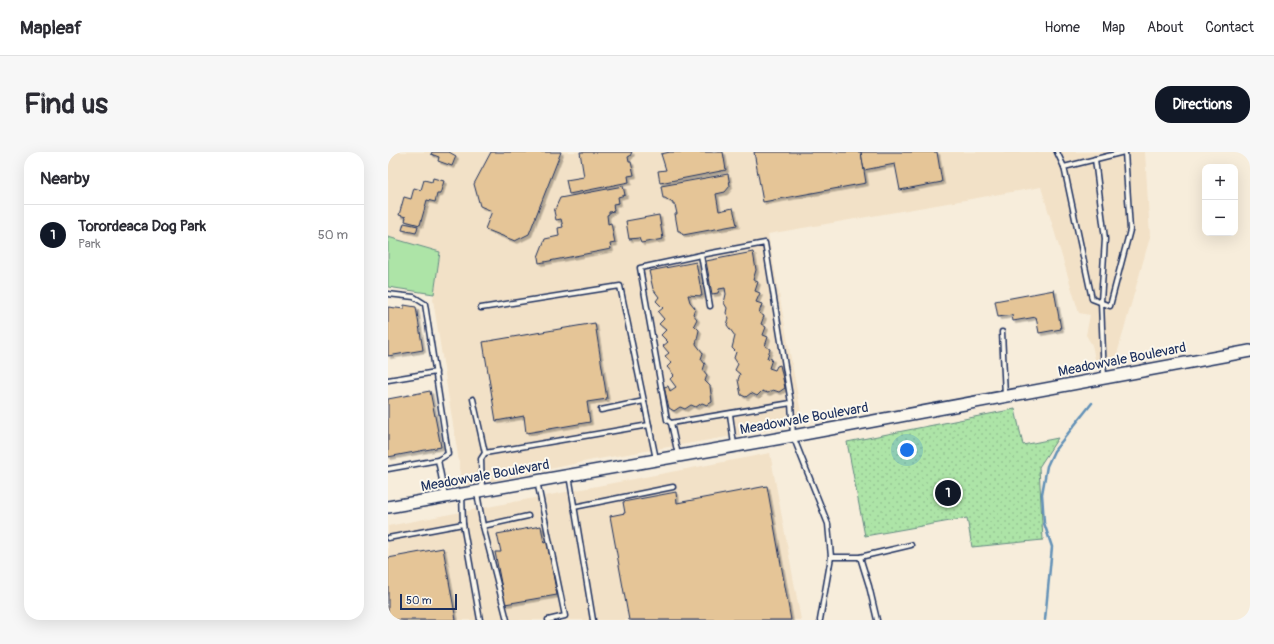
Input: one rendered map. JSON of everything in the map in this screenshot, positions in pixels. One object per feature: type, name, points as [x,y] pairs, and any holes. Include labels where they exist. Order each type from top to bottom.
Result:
[{"type":"main road","name":"Meadowvale Boulevard","points":[[388,507],[794,436],[1250,351]]},
{"type":"lane","points":[[1057,152],[1064,167],[1092,299],[1110,306],[1130,230],[1125,152],[1064,167]]},
{"type":"lane","points":[[1095,159],[1105,239],[1100,302],[1104,378]]},
{"type":"lane","points":[[678,456],[672,424],[667,420],[640,268],[765,243],[791,403],[794,436],[828,524],[831,558],[820,620]]},
{"type":"lane","points":[[701,255],[710,306]]},
{"type":"lane","points":[[480,308],[620,286],[656,460]]},
{"type":"lane","points":[[388,294],[414,297],[425,304],[448,454],[438,460],[388,469]]},
{"type":"lane","points":[[1002,332],[1006,396]]},
{"type":"lane","points":[[388,380],[436,372]]},
{"type":"lane","points":[[473,399],[484,453],[481,459],[480,491],[483,526],[507,620]]},
{"type":"lane","points":[[601,410],[644,401]]},
{"type":"lane","points":[[672,424],[791,403]]},
{"type":"lane","points":[[730,414],[735,446]]},
{"type":"lane","points":[[484,453],[649,425]]},
{"type":"lane","points":[[438,460],[445,497]]},
{"type":"lane","points":[[569,475],[593,620]]},
{"type":"lane","points":[[537,481],[565,616],[548,620]]},
{"type":"lane","points":[[574,506],[673,487]]},
{"type":"lane","points":[[462,494],[463,524],[480,620]]},
{"type":"lane","points":[[483,526],[528,516]]},
{"type":"lane","points":[[388,538],[463,524]]},
{"type":"lane","points":[[831,558],[860,557],[911,545]]},
{"type":"lane","points":[[860,557],[870,586],[876,620]]},
{"type":"shaded area","points":[[388,152],[1145,152],[1150,237],[1114,365],[1091,367],[1095,359],[1092,345],[1086,335],[1090,315],[1079,313],[1041,187],[768,234],[803,424],[593,460],[463,487],[433,300],[440,252],[388,237]]},
{"type":"shaded area","points":[[770,453],[801,620],[388,620],[388,526]]},
{"type":"green space","points":[[388,237],[440,252],[434,294],[388,287]]},
{"type":"green space","points":[[1015,409],[1023,445],[1058,438],[1039,467],[1043,540],[972,547],[967,518],[865,536],[847,442]]},
{"type":"building","points":[[432,152],[449,152],[456,156],[452,166],[438,161],[439,157],[431,154]]},
{"type":"building","points":[[491,152],[561,152],[529,234],[515,241],[485,229],[492,211],[480,206],[474,184]]},
{"type":"building","points":[[580,152],[632,152],[628,157],[629,162],[631,162],[634,175],[628,176],[629,182],[569,194],[566,180],[584,177]]},
{"type":"building","points":[[670,152],[723,152],[726,170],[660,183],[658,171],[666,170],[661,154]]},
{"type":"building","points":[[754,152],[861,152],[866,183],[763,202]]},
{"type":"building","points":[[861,152],[937,152],[942,182],[900,190],[895,164],[864,170]]},
{"type":"building","points":[[728,174],[730,186],[725,192],[716,194],[719,211],[733,208],[737,225],[683,235],[680,231],[678,231],[675,205],[663,198],[661,186]]},
{"type":"building","points":[[433,178],[444,181],[440,194],[437,194],[435,202],[427,200],[420,225],[405,221],[406,217],[399,215],[404,197],[411,199],[414,188],[421,190],[424,180],[432,182]]},
{"type":"building","points":[[623,186],[625,195],[618,197],[619,203],[613,204],[614,211],[609,212],[607,215],[608,224],[611,223],[615,243],[610,244],[611,249],[539,263],[538,257],[545,239],[559,236],[558,228],[563,227],[561,219],[556,220],[554,211],[560,198]]},
{"type":"building","points":[[659,215],[663,239],[641,243],[639,238],[629,239],[626,221]]},
{"type":"building","points":[[404,223],[418,226],[416,233],[402,230]]},
{"type":"building","points":[[753,252],[756,270],[753,280],[758,282],[755,291],[760,293],[756,302],[762,304],[759,313],[764,316],[761,324],[766,327],[763,335],[768,337],[765,346],[770,349],[767,358],[772,359],[769,368],[775,370],[777,366],[780,365],[785,388],[779,392],[773,390],[768,393],[762,391],[757,396],[751,393],[746,397],[741,395],[738,380],[740,374],[735,370],[738,364],[734,358],[736,352],[732,348],[735,336],[727,325],[729,318],[726,313],[727,308],[724,303],[726,294],[725,288],[719,289],[718,293],[712,294],[706,261]]},
{"type":"building","points":[[696,262],[702,296],[688,295],[690,302],[695,308],[693,314],[697,319],[694,325],[699,330],[696,344],[703,353],[701,359],[705,364],[703,370],[707,375],[705,381],[710,386],[712,402],[707,405],[702,403],[696,407],[691,405],[685,409],[680,407],[674,411],[669,408],[664,387],[668,386],[670,391],[676,387],[670,379],[674,375],[667,367],[671,363],[665,356],[669,353],[663,346],[668,342],[661,335],[666,330],[659,324],[664,319],[658,312],[663,308],[656,301],[659,297],[653,289],[649,271]]},
{"type":"building","points":[[1054,290],[1061,329],[1039,333],[1036,317],[1013,321],[1012,315],[998,317],[995,301]]},
{"type":"building","points":[[404,305],[416,307],[423,350],[388,356],[388,307],[404,309]]},
{"type":"building","points":[[595,323],[607,399],[587,402],[590,422],[526,433],[524,416],[496,421],[483,342]]},
{"type":"building","points":[[430,391],[441,447],[388,457],[388,399]]},
{"type":"building","points":[[767,486],[791,620],[629,620],[610,516],[625,513],[623,502],[676,492],[677,503]]},
{"type":"building","points":[[541,526],[544,543],[547,542],[557,595],[505,604],[495,552],[501,552],[497,534]]},
{"type":"building","points":[[443,548],[456,620],[388,620],[388,558]]},
{"type":"waterway","points":[[1045,620],[1052,547],[1044,523],[1042,494],[1047,466],[1054,451],[1092,403]]},
{"type":"place","name":"Torordeaca Dog Park","points":[[948,493]]}]
